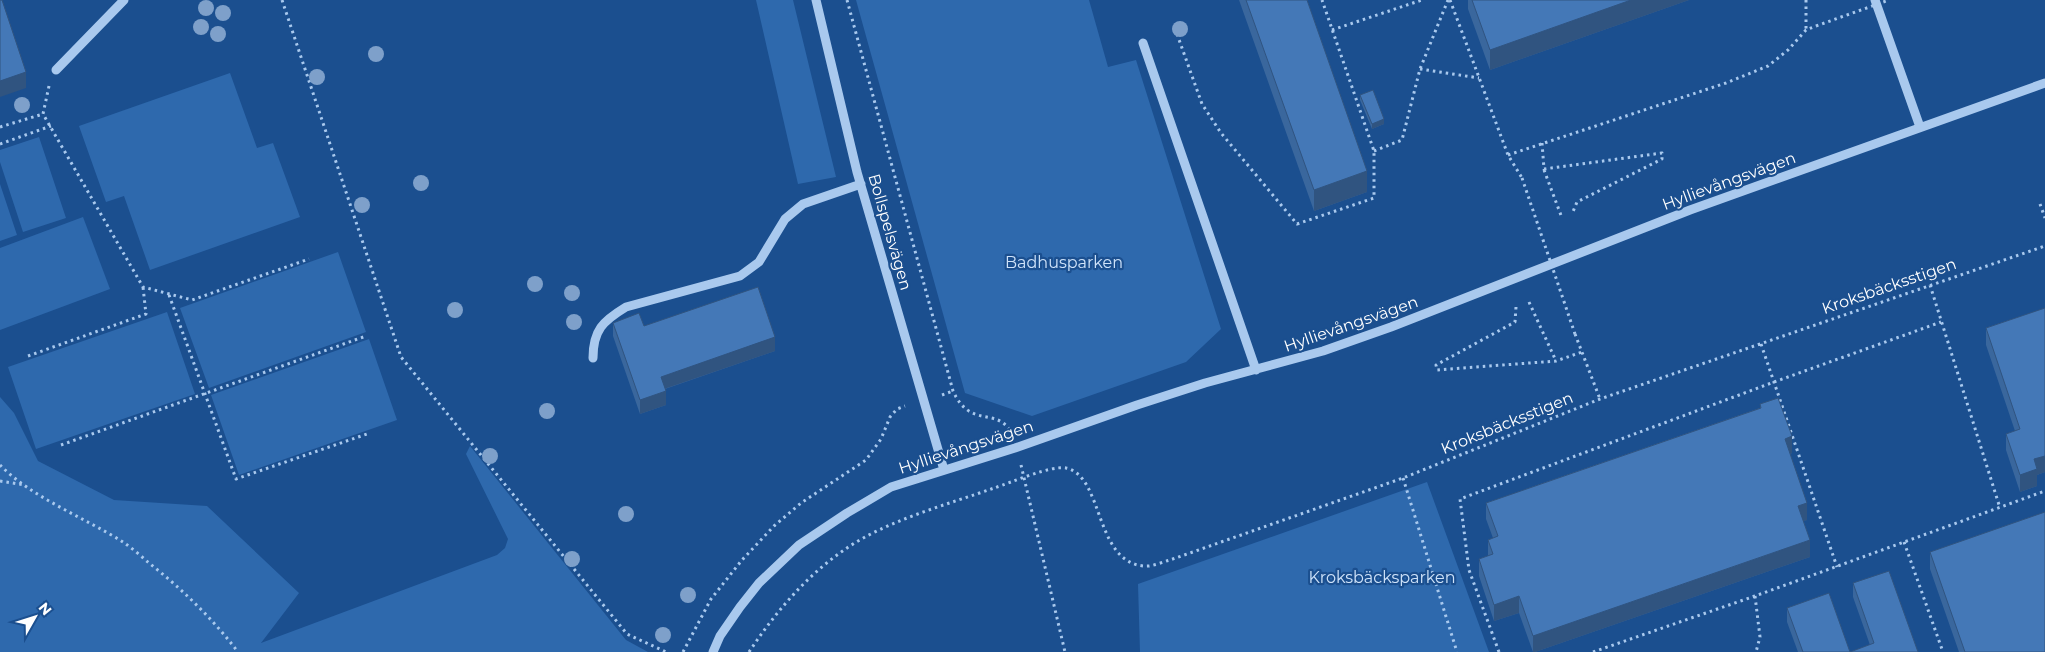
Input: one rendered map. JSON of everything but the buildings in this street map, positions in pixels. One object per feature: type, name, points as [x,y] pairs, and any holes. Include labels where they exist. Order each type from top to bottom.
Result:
[{"type":"street","points":[[56,70],[124,0]]},
{"type":"street","name":"Bollspelsvägen","points":[[816,0],[861,184],[944,470]]},
{"type":"street","points":[[1876,0],[1920,128]]},
{"type":"street","points":[[1143,43],[1256,370]]},
{"type":"street","name":"Hyllievångsvägen","points":[[713,652],[720,636],[759,583],[799,545],[891,487],[1015,448],[1205,383],[1323,351],[1391,327],[1690,210],[2045,83]]},
{"type":"street","points":[[593,358],[593,344],[598,329],[626,307],[740,276],[759,262],[785,219],[803,204],[861,184]]},
{"type":"path","points":[[282,0],[401,357],[627,634],[666,652]]},
{"type":"path","points":[[847,0],[954,391],[959,403],[965,410],[974,415],[1001,421],[1010,431]]},
{"type":"path","points":[[1177,34],[1202,104],[1221,133],[1297,224],[1374,198],[1374,151],[1322,0]]},
{"type":"path","points":[[1332,30],[1422,0]]},
{"type":"path","points":[[1374,151],[1402,140],[1420,69],[1449,0]]},
{"type":"path","points":[[1449,0],[1508,155],[1522,178],[1575,334],[1600,400]]},
{"type":"path","points":[[1806,0],[1806,30]]},
{"type":"path","points":[[1508,155],[1726,83],[1768,66],[1788,50],[1806,30],[1889,0]]},
{"type":"path","points":[[1420,69],[1480,78]]},
{"type":"path","points":[[28,356],[146,314],[143,287],[43,114],[46,92],[56,70]]},
{"type":"path","points":[[0,127],[43,114]]},
{"type":"path","points":[[0,144],[51,126]]},
{"type":"path","points":[[1542,143],[1544,169],[1562,218]]},
{"type":"path","points":[[1544,169],[1662,153],[1662,160],[1577,202],[1572,214]]},
{"type":"path","points":[[2040,204],[2045,218]]},
{"type":"path","name":"Kroksbäcksstigen","points":[[749,652],[768,624],[791,597],[816,571],[845,549],[890,526],[1024,477],[1054,468],[1067,468],[1076,474],[1086,482],[1111,542],[1118,554],[1132,564],[1146,566],[1170,560],[1402,478],[1600,400],[2045,246]]},
{"type":"path","points":[[143,287],[192,300],[308,259]]},
{"type":"path","points":[[1930,286],[2000,508]]},
{"type":"path","points":[[169,294],[236,479],[367,434]]},
{"type":"path","points":[[1529,302],[1556,361]]},
{"type":"path","points":[[1516,307],[1515,322],[1436,364],[1437,370],[1556,361],[1582,352]]},
{"type":"path","points":[[1499,652],[1469,570],[1460,499],[1941,322]]},
{"type":"path","points":[[61,445],[366,336]]},
{"type":"path","points":[[1761,344],[1837,567]]},
{"type":"path","points":[[936,396],[954,391]]},
{"type":"path","points":[[682,652],[711,599],[742,560],[774,526],[801,503],[866,460],[881,439],[890,417],[898,409],[906,406]]},
{"type":"path","points":[[0,465],[26,485],[62,508],[124,542],[169,579],[210,618],[238,652]]},
{"type":"path","points":[[1024,477],[1065,652]]},
{"type":"path","points":[[1402,478],[1457,652]]},
{"type":"path","points":[[0,482],[26,485]]},
{"type":"path","points":[[1593,652],[1604,650],[2045,491]]},
{"type":"path","points":[[1904,542],[1943,652]]},
{"type":"path","points":[[1755,596],[1760,637],[1756,652]]},
{"type":"green space","points":[[756,0],[793,0],[836,177],[798,184]]},
{"type":"green space","name":"Badhusparken","points":[[856,0],[1089,0],[1108,67],[1136,60],[1221,329],[1186,362],[1032,416],[965,393]]},
{"type":"green space","points":[[230,73],[257,148],[273,143],[300,217],[150,270],[124,196],[106,202],[79,126]]},
{"type":"green space","points":[[39,137],[66,218],[23,232],[0,162],[0,150]]},
{"type":"green space","points":[[0,184],[17,235],[0,241]]},
{"type":"green space","points":[[83,217],[110,289],[0,330],[0,248]]},
{"type":"green space","points":[[338,252],[366,332],[209,388],[180,308]]},
{"type":"green space","points":[[167,312],[195,394],[36,449],[8,367]]},
{"type":"green space","points":[[369,339],[397,420],[239,475],[211,395]]},
{"type":"green space","points":[[0,397],[14,413],[38,461],[114,500],[207,506],[299,593],[261,643],[497,555],[505,548],[508,539],[466,454],[470,446],[626,640],[648,652],[0,652]]},
{"type":"green space","name":"Kroksbäcksparken","points":[[1427,482],[1489,652],[1140,652],[1138,584]]}]
